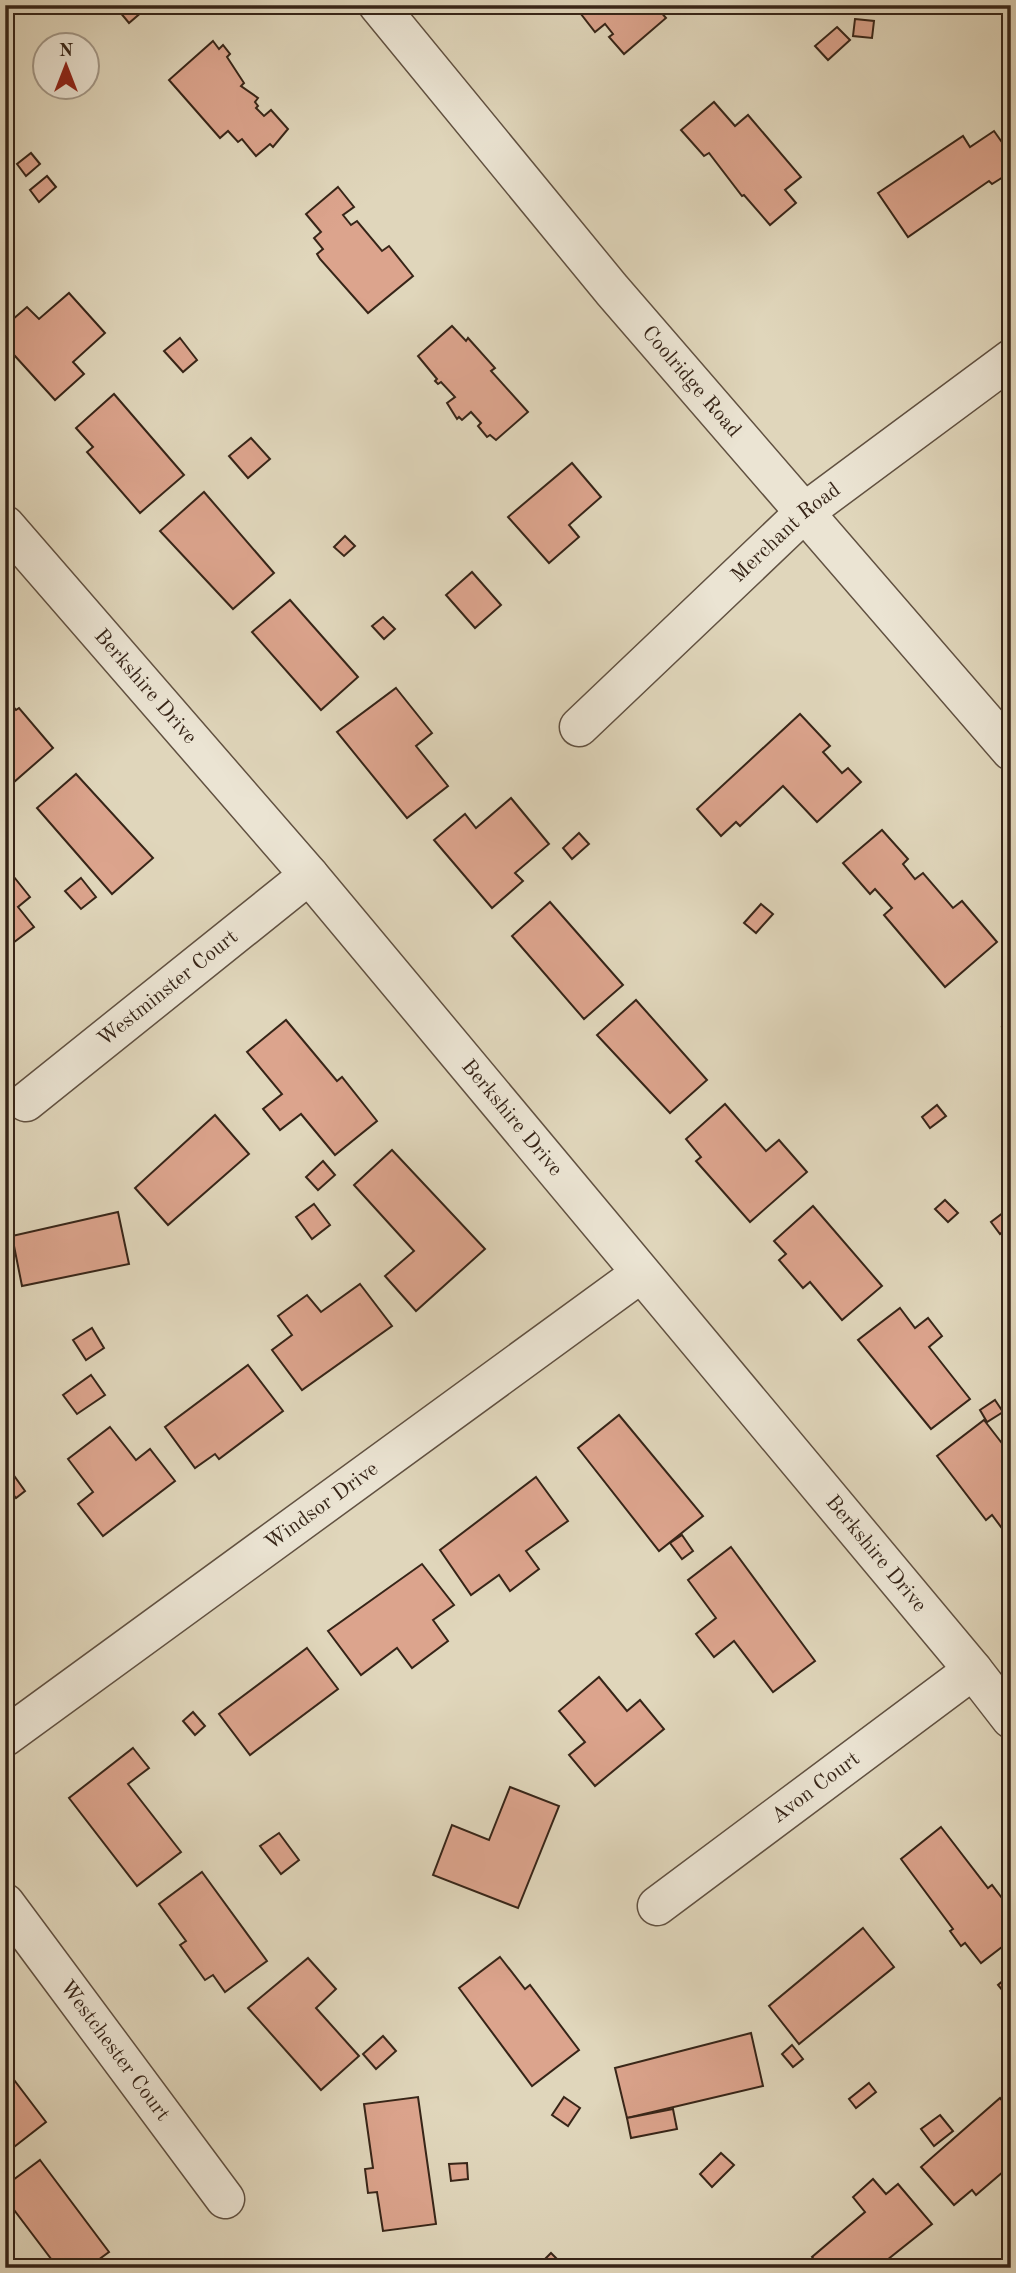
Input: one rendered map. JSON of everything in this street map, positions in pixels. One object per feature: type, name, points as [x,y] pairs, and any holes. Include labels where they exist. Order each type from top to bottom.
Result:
[{"type":"street","name":"Coolridge Road","points":[[378,5],[612,290],[1011,751]]},
{"type":"street","name":"Merchant Road","points":[[579,727],[806,511],[1011,359]]},
{"type":"street","name":"Berkshire Drive","points":[[5,525],[309,875],[639,1274],[974,1670],[1011,1719]]},
{"type":"street","name":"Westminster Court","points":[[26,1102],[309,875]]},
{"type":"street","name":"Windsor Drive","points":[[5,1737],[639,1274]]},
{"type":"street","name":"Avon Court","points":[[657,1906],[974,1670]]},
{"type":"street","name":"Westchester Court","points":[[5,1903],[225,2199]]},
{"type":"building","points":[[114,5],[150,5],[129,23]]},
{"type":"building","points":[[574,5],[655,5],[666,18],[624,54],[609,37],[613,34],[605,24],[595,32]]},
{"type":"building","points":[[855,19],[874,21],[872,38],[853,36]]},
{"type":"building","points":[[837,27],[850,40],[828,60],[815,46]]},
{"type":"building","points":[[213,41],[219,49],[223,45],[230,54],[227,57],[244,83],[241,86],[258,98],[255,102],[258,106],[256,108],[264,116],[271,110],[288,129],[273,147],[270,144],[256,156],[242,139],[238,142],[228,131],[220,138],[169,80]]},
{"type":"building","points":[[714,102],[735,126],[748,115],[801,177],[785,190],[796,203],[770,225],[744,195],[742,196],[709,153],[704,156],[681,130]]},
{"type":"building","points":[[994,131],[1011,155],[1011,172],[992,184],[989,181],[908,237],[878,193],[963,136],[970,147]]},
{"type":"building","points":[[31,153],[40,164],[26,176],[17,164]]},
{"type":"building","points":[[47,176],[56,187],[39,202],[30,190]]},
{"type":"building","points":[[338,187],[354,207],[343,215],[351,225],[357,221],[382,251],[389,246],[413,276],[368,313],[320,259],[317,254],[323,249],[314,238],[321,232],[306,214]]},
{"type":"building","points":[[69,293],[105,333],[73,362],[84,374],[55,400],[5,345],[5,326],[27,307],[39,319]]},
{"type":"building","points":[[452,326],[466,341],[468,338],[495,368],[491,371],[528,412],[496,440],[490,435],[487,437],[478,426],[481,423],[471,412],[462,420],[459,417],[457,419],[447,403],[455,397],[441,382],[438,384],[435,381],[437,379],[418,356]]},
{"type":"building","points":[[180,338],[197,360],[183,372],[164,351]]},
{"type":"building","points":[[114,394],[184,475],[140,513],[87,452],[93,447],[76,428]]},
{"type":"building","points":[[251,438],[270,459],[248,478],[229,456]]},
{"type":"building","points":[[572,463],[601,497],[569,525],[579,537],[549,563],[508,517]]},
{"type":"building","points":[[204,492],[274,573],[233,609],[160,531]]},
{"type":"building","points":[[345,536],[355,546],[344,556],[334,547]]},
{"type":"building","points":[[472,572],[501,605],[475,628],[446,595]]},
{"type":"building","points":[[290,600],[358,677],[321,710],[252,632]]},
{"type":"building","points":[[383,617],[395,629],[384,639],[372,626]]},
{"type":"building","points":[[396,688],[432,733],[416,746],[448,786],[407,818],[337,732]]},
{"type":"building","points":[[5,697],[16,710],[19,708],[53,748],[14,782],[5,772]]},
{"type":"building","points":[[800,714],[830,746],[823,752],[842,773],[848,768],[861,782],[817,822],[783,786],[740,826],[736,822],[721,836],[697,809]]},
{"type":"building","points":[[76,774],[153,858],[112,894],[37,808]]},
{"type":"building","points":[[511,798],[549,844],[515,873],[523,881],[492,908],[434,840],[465,814],[476,828]]},
{"type":"building","points":[[882,830],[908,859],[903,864],[915,879],[923,873],[953,908],[962,901],[997,942],[945,987],[884,915],[892,908],[875,889],[870,894],[843,863]]},
{"type":"building","points":[[579,833],[589,844],[572,859],[563,848]]},
{"type":"building","points":[[14,877],[30,897],[18,907],[34,927],[5,949],[5,883]]},
{"type":"building","points":[[81,878],[96,897],[81,909],[65,891]]},
{"type":"building","points":[[550,902],[623,985],[584,1019],[512,936]]},
{"type":"building","points":[[761,904],[773,914],[756,933],[744,923]]},
{"type":"building","points":[[636,1000],[707,1080],[670,1113],[597,1035]]},
{"type":"building","points":[[286,1020],[337,1081],[342,1077],[377,1121],[335,1155],[301,1114],[280,1130],[263,1109],[282,1094],[247,1052]]},
{"type":"building","points":[[1011,1020],[1011,1038],[1002,1027]]},
{"type":"building","points":[[725,1104],[766,1151],[779,1140],[807,1172],[750,1222],[696,1161],[701,1157],[686,1139]]},
{"type":"building","points":[[937,1105],[946,1116],[930,1128],[922,1117]]},
{"type":"building","points":[[215,1115],[249,1154],[168,1225],[135,1188]]},
{"type":"building","points":[[392,1150],[485,1249],[416,1311],[385,1276],[414,1251],[354,1185]]},
{"type":"building","points":[[323,1161],[335,1175],[318,1190],[306,1177]]},
{"type":"building","points":[[945,1200],[958,1213],[948,1222],[935,1209]]},
{"type":"building","points":[[314,1204],[330,1225],[312,1239],[296,1217]]},
{"type":"building","points":[[813,1206],[882,1286],[842,1320],[810,1282],[803,1288],[779,1260],[786,1254],[774,1241]]},
{"type":"building","points":[[1008,1209],[1011,1225],[1000,1234],[991,1222]]},
{"type":"building","points":[[118,1212],[129,1264],[22,1286],[12,1236]]},
{"type":"building","points":[[360,1284],[392,1326],[302,1390],[272,1350],[292,1335],[278,1316],[307,1295],[321,1312]]},
{"type":"building","points":[[900,1308],[915,1328],[928,1318],[942,1336],[929,1347],[970,1399],[931,1429],[858,1340]]},
{"type":"building","points":[[92,1328],[104,1348],[86,1360],[73,1340]]},
{"type":"building","points":[[248,1365],[283,1411],[219,1459],[215,1454],[195,1468],[165,1427]]},
{"type":"building","points":[[91,1375],[105,1395],[77,1414],[63,1395]]},
{"type":"building","points":[[995,1400],[1003,1412],[987,1422],[980,1410]]},
{"type":"building","points":[[619,1415],[703,1516],[659,1551],[578,1448]]},
{"type":"building","points":[[984,1420],[1011,1455],[1011,1532],[1007,1535],[992,1515],[986,1520],[937,1456]]},
{"type":"building","points":[[110,1427],[136,1460],[150,1449],[175,1481],[103,1536],[78,1504],[93,1492],[68,1459]]},
{"type":"building","points":[[15,1477],[25,1491],[16,1498],[6,1485]]},
{"type":"building","points":[[536,1477],[568,1521],[526,1551],[539,1569],[510,1591],[499,1575],[471,1595],[440,1550]]},
{"type":"building","points":[[682,1535],[693,1551],[682,1559],[670,1543]]},
{"type":"building","points":[[731,1547],[815,1661],[773,1692],[734,1641],[714,1657],[696,1634],[716,1618],[688,1580]]},
{"type":"building","points":[[422,1564],[454,1605],[433,1620],[448,1641],[412,1668],[397,1648],[361,1675],[328,1631]]},
{"type":"building","points":[[5,1625],[13,1634],[5,1639]]},
{"type":"building","points":[[307,1648],[338,1689],[250,1755],[219,1714]]},
{"type":"building","points":[[599,1677],[627,1711],[640,1700],[664,1729],[595,1786],[569,1755],[585,1742],[559,1711]]},
{"type":"building","points":[[193,1712],[205,1726],[195,1735],[183,1721]]},
{"type":"building","points":[[133,1748],[149,1768],[128,1784],[181,1852],[137,1886],[69,1798]]},
{"type":"building","points":[[510,1787],[559,1806],[518,1908],[433,1875],[452,1825],[489,1840]]},
{"type":"building","points":[[941,1827],[988,1888],[992,1885],[1011,1910],[1011,1940],[981,1963],[965,1943],[961,1946],[950,1931],[953,1929],[901,1859]]},
{"type":"building","points":[[279,1833],[299,1860],[281,1874],[260,1846]]},
{"type":"building","points":[[202,1872],[267,1961],[225,1992],[213,1975],[205,1980],[180,1945],[186,1941],[159,1904]]},
{"type":"building","points":[[863,1928],[894,1967],[799,2044],[769,2006]]},
{"type":"building","points":[[500,1957],[525,1989],[530,1985],[579,2050],[532,2086],[459,1988]]},
{"type":"building","points":[[308,1958],[336,1989],[316,2008],[359,2056],[321,2090],[248,2008]]},
{"type":"building","points":[[1011,1974],[1011,2001],[998,1985]]},
{"type":"building","points":[[751,2033],[763,2086],[627,2118],[615,2068]]},
{"type":"building","points":[[383,2036],[396,2051],[376,2069],[363,2054]]},
{"type":"building","points":[[792,2045],[803,2059],[793,2067],[782,2054]]},
{"type":"building","points":[[5,2068],[46,2122],[5,2154]]},
{"type":"building","points":[[869,2083],[876,2092],[856,2108],[849,2099]]},
{"type":"building","points":[[418,2097],[436,2224],[383,2231],[377,2192],[368,2193],[365,2169],[373,2168],[364,2104]]},
{"type":"building","points":[[564,2097],[580,2108],[568,2126],[552,2115]]},
{"type":"building","points":[[1000,2098],[1011,2111],[1011,2165],[976,2195],[972,2190],[954,2205],[921,2167]]},
{"type":"building","points":[[673,2109],[677,2129],[631,2138],[627,2118]]},
{"type":"building","points":[[940,2115],[953,2131],[934,2146],[921,2129]]},
{"type":"building","points":[[721,2153],[734,2165],[712,2187],[700,2174]]},
{"type":"building","points":[[40,2160],[109,2252],[87,2268],[58,2268],[5,2198],[5,2186]]},
{"type":"building","points":[[467,2163],[468,2179],[451,2181],[449,2164]]},
{"type":"building","points":[[873,2179],[886,2194],[898,2184],[932,2224],[877,2268],[821,2268],[812,2257],[865,2212],[853,2197]]},
{"type":"building","points":[[551,2253],[566,2268],[536,2268]]},
{"type":"building","points":[[485,2261],[506,2266],[483,2268]]}]
